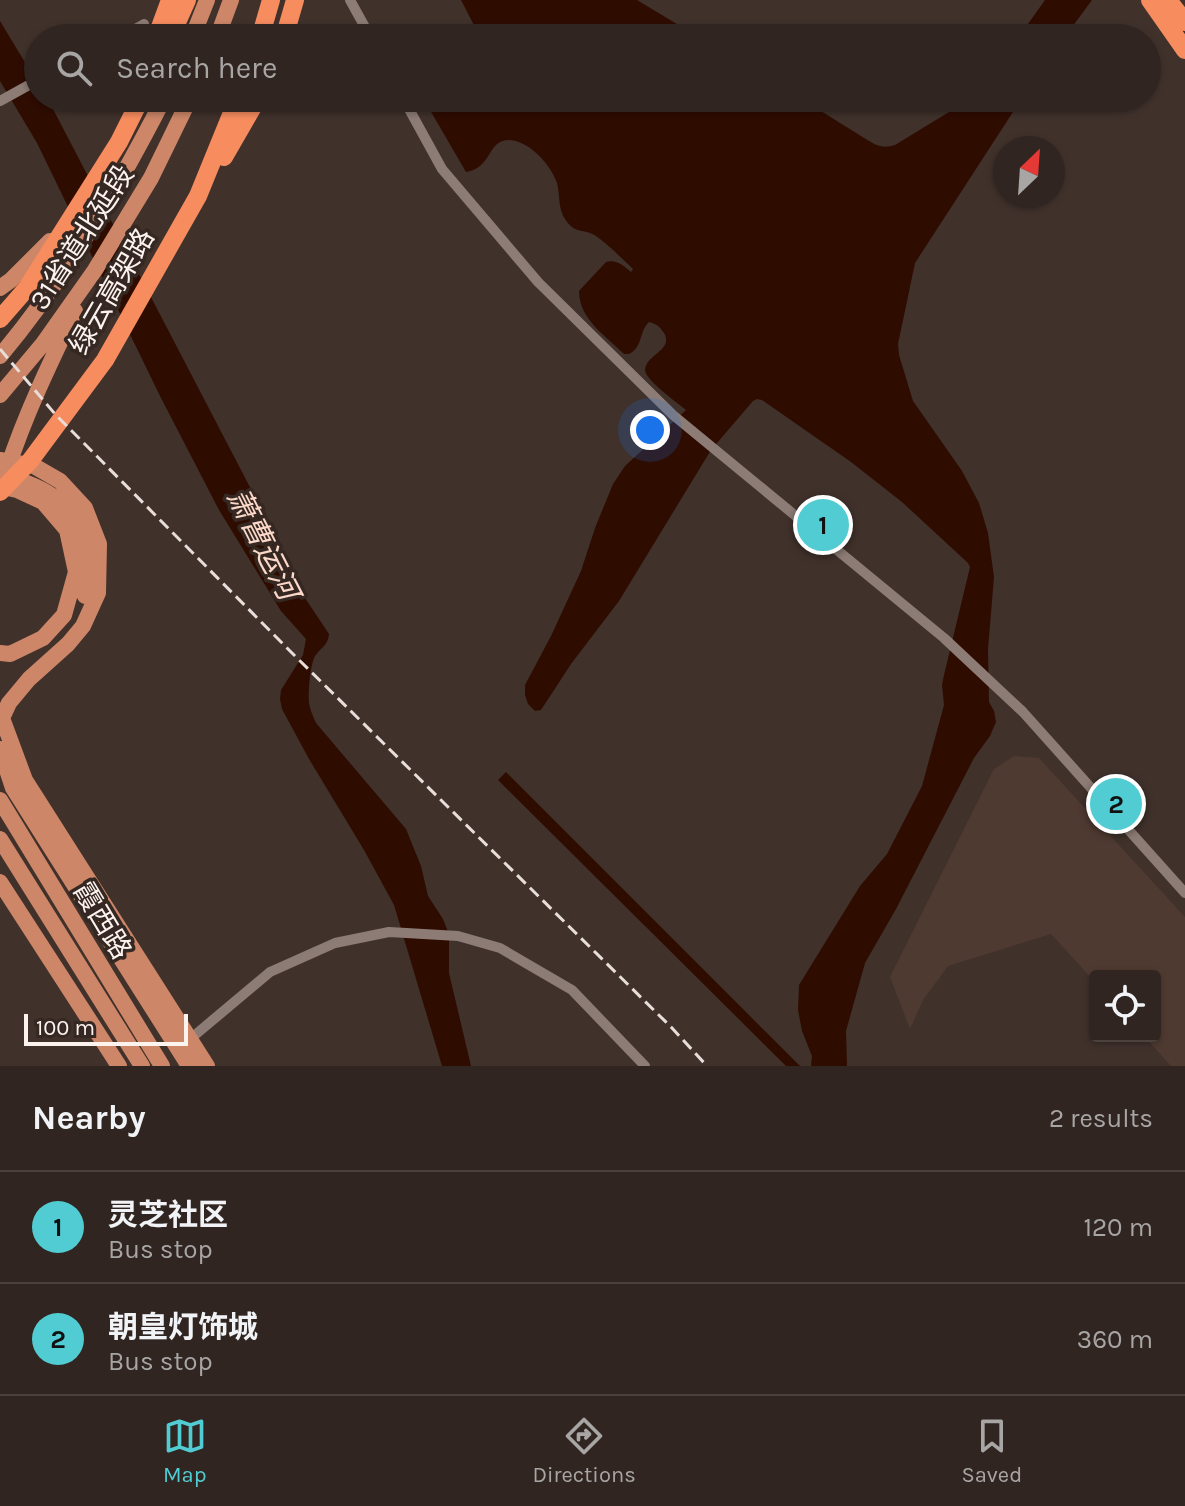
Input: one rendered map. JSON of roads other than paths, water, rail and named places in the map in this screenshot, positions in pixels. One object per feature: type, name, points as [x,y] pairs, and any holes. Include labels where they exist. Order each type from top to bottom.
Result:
[{"type":"highway","points":[[155,24],[170,0]]},
{"type":"highway","points":[[177,24],[187,0]]},
{"type":"highway","points":[[264,24],[271,0]]},
{"type":"highway","points":[[288,24],[295,0]]},
{"type":"highway","points":[[1150,0],[1185,50]]},
{"type":"highway","points":[[1168,0],[1185,22]]},
{"type":"highway","points":[[0,319],[27,288],[119,142],[133,112]]},
{"type":"highway","name":"绿云高架路","points":[[0,491],[30,461],[105,360],[198,196],[232,112]]},
{"type":"highway","points":[[105,360],[250,112]]},
{"type":"main road","points":[[179,24],[194,0]]},
{"type":"main road","points":[[198,24],[207,0]]},
{"type":"main road","points":[[222,24],[231,0]]},
{"type":"main road","points":[[0,288],[48,245],[122,133],[132,112]]},
{"type":"main road","points":[[0,356],[23,329],[74,254],[134,156],[157,112]]},
{"type":"main road","name":"31省道北延段","points":[[0,395],[42,345],[95,270],[151,178],[183,112]]},
{"type":"main road","points":[[0,653],[10,654],[43,638],[64,615],[76,572],[67,530],[43,502],[17,490],[0,491],[24,422],[95,270]]},
{"type":"main road","points":[[0,460],[34,466],[60,481],[85,508],[99,544],[98,593],[83,626],[29,679],[9,703],[2,718],[25,780],[207,1066]]},
{"type":"main road","points":[[0,475],[27,481],[51,493],[72,516],[84,547],[88,587],[76,622],[63,641],[22,674],[0,700]]},
{"type":"main road","points":[[0,749],[13,788],[189,1066]]},
{"type":"main road","name":"霞西路","points":[[0,800],[162,1066]]},
{"type":"main road","name":"霞西路","points":[[0,839],[142,1066]]},
{"type":"main road","points":[[0,882],[119,1066]]},
{"type":"street","points":[[350,0],[363,24]]},
{"type":"street","points":[[0,101],[24,88]]},
{"type":"street","points":[[411,112],[442,169],[538,282],[673,415],[944,638],[996,686],[1023,712],[1185,893]]},
{"type":"street","points":[[189,1040],[270,972],[335,943],[389,932],[458,936],[500,948],[572,990],[645,1066]]},
{"type":"water","points":[[461,0],[637,0],[677,24],[473,24]]},
{"type":"water","points":[[1045,0],[1092,0],[1074,24],[1028,24]]},
{"type":"water","name":"萧曹运河","points":[[0,21],[24,61],[24,112],[55,112],[278,541],[303,595],[329,634],[312,666],[311,711],[316,723],[406,829],[421,866],[428,896],[449,934],[449,973],[471,1066],[442,1066],[394,905],[282,709],[281,690],[303,655],[306,639],[281,611],[219,510],[37,143],[0,81]]},
{"type":"water","points":[[431,112],[822,112],[869,141],[885,147],[895,145],[949,112],[1013,112],[997,136],[993,136],[993,143],[915,263],[898,344],[913,401],[962,471],[979,503],[988,533],[994,577],[988,649],[989,702],[996,722],[865,963],[846,1031],[847,1066],[811,1066],[812,1056],[798,1010],[799,985],[860,886],[887,854],[922,786],[944,705],[942,685],[970,567],[902,502],[851,462],[757,399],[711,450],[619,601],[541,710],[535,711],[528,704],[525,685],[581,571],[613,484],[625,466],[686,410],[646,374],[650,360],[665,344],[660,327],[649,322],[637,347],[624,354],[588,318],[579,291],[606,262],[616,262],[631,272],[633,269],[596,236],[569,224],[561,211],[557,183],[544,161],[524,144],[508,140],[496,145],[474,170],[466,172]]},
{"type":"water","points":[[506,772],[801,1066],[786,1066],[498,780]]},
{"type":"railway","points":[[0,349],[55,414],[707,1066]]},
{"type":"place","name":"灵芝社区","points":[[823,525]]},
{"type":"place","name":"朝皇灯饰城","points":[[1116,804]]}]
